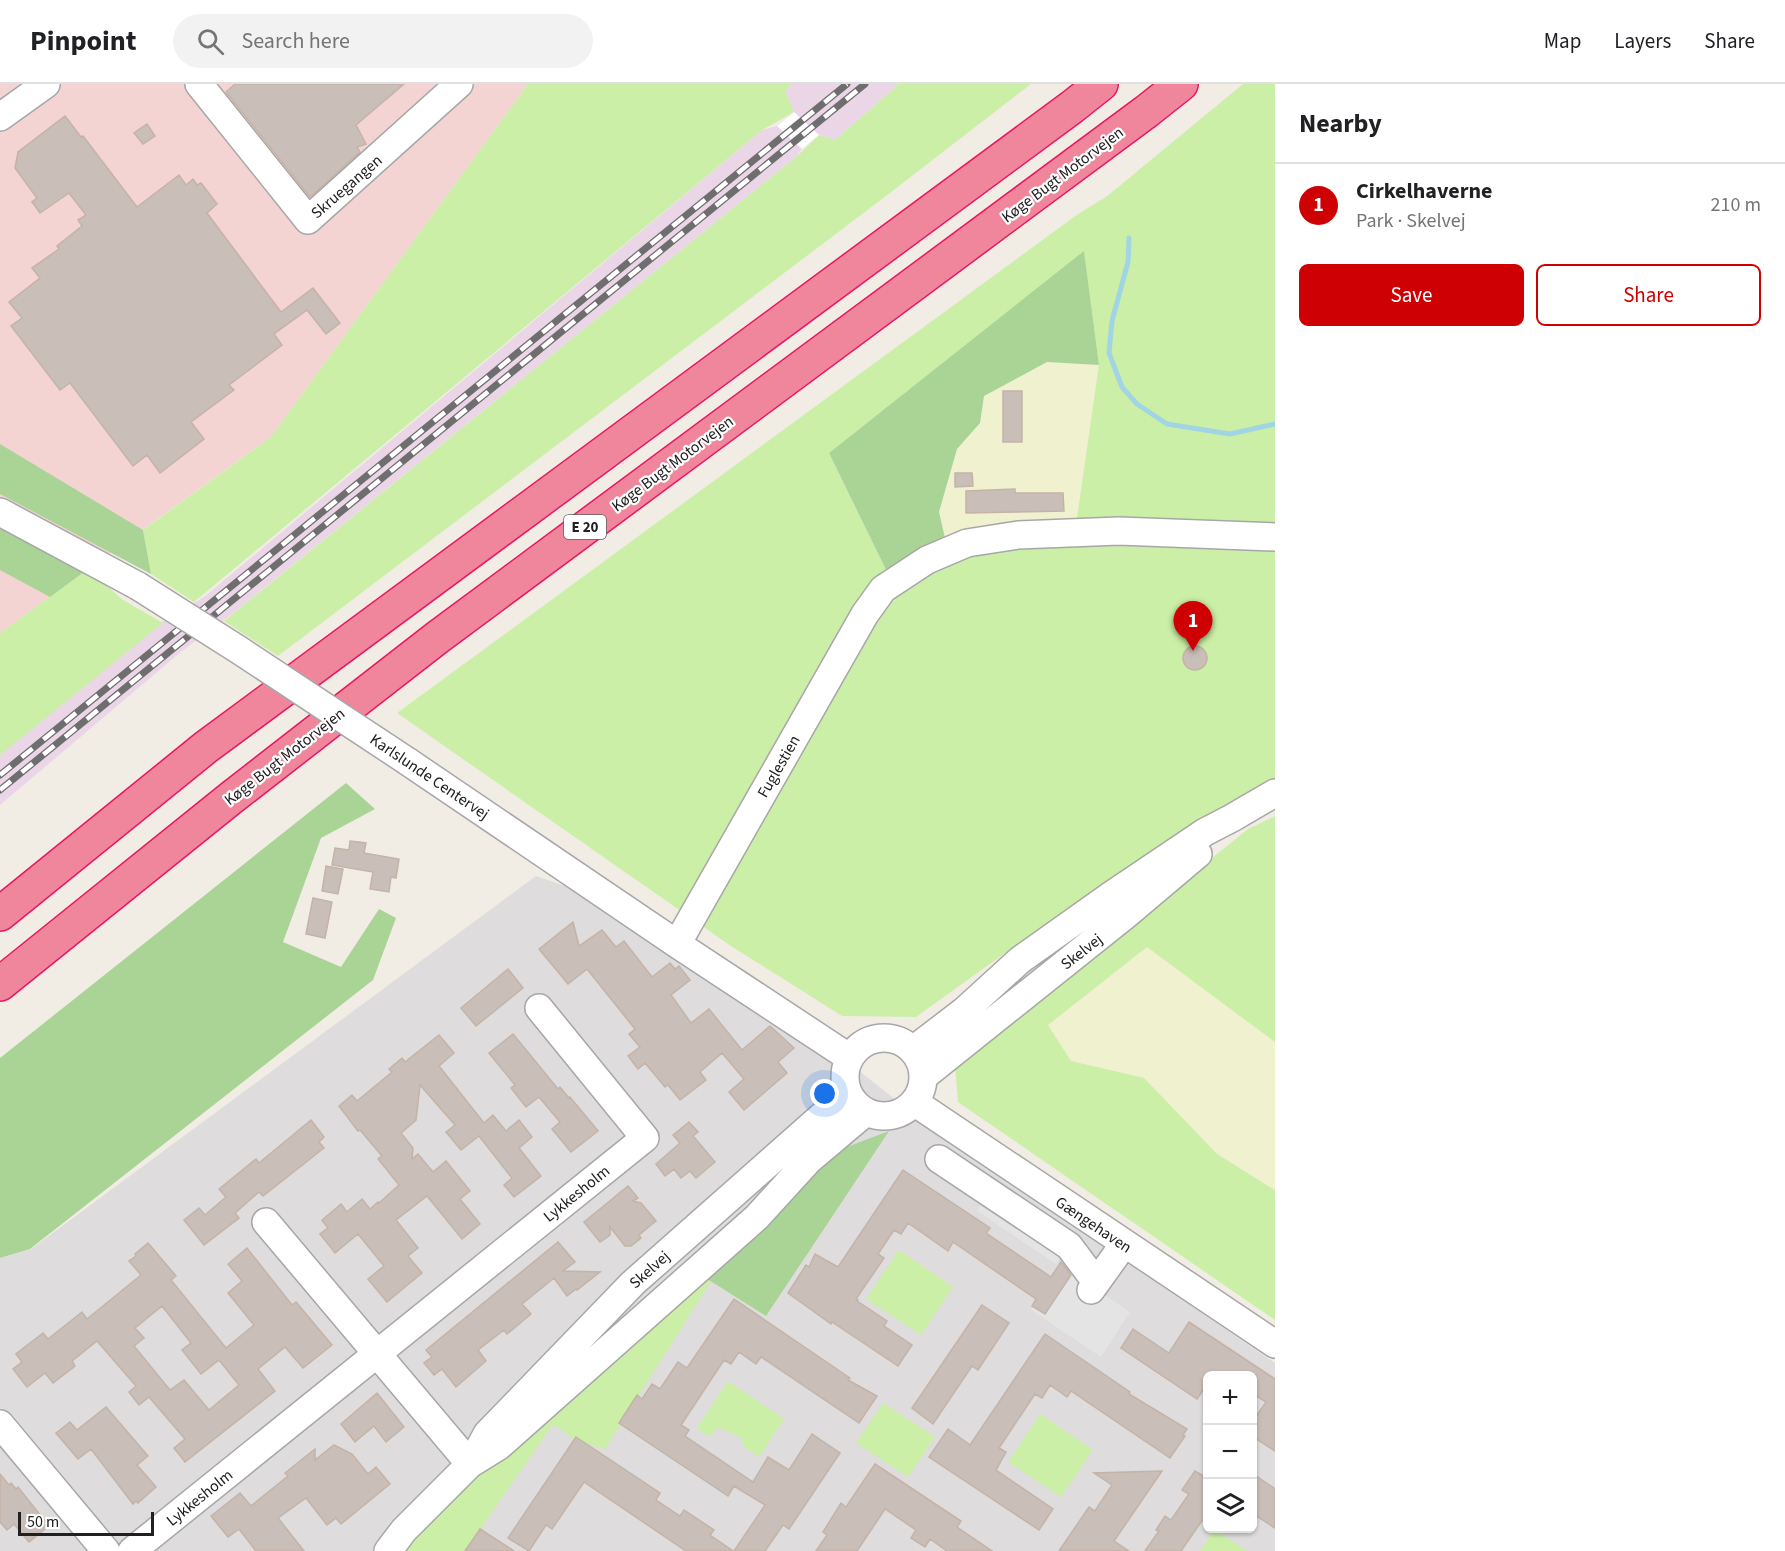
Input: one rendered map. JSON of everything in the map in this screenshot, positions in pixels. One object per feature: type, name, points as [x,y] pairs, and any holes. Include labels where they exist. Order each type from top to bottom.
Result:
[{"type":"highway","points":[[0,914],[206,747],[1053,122],[1101,84]]},
{"type":"highway","name":"Køge Bugt Motorvejen","points":[[0,984],[222,805],[438,637],[1181,84]]},
{"type":"street","points":[[0,117],[46,84]]},
{"type":"street","name":"Skruegangen","points":[[199,84],[308,220],[459,84]]},
{"type":"street","name":"Karlslunde Centervej","points":[[0,512],[138,586],[239,650],[407,760],[677,944],[850,1058]]},
{"type":"street","name":"Fuglestien","points":[[677,944],[865,614],[883,589],[927,560],[967,543],[1018,535],[1119,531],[1275,537]]},
{"type":"street","name":"Skelvej","points":[[913,1050],[964,1011],[1020,960],[1110,896],[1204,832],[1275,793]]},
{"type":"street","name":"Skelvej","points":[[923,1077],[1127,914],[1214,840],[1232,818]]},
{"type":"street","name":"Lykkesholm","points":[[132,1551],[645,1138],[539,1008]]},
{"type":"street","points":[[880,1038],[899,1041],[913,1050],[921,1064],[923,1077],[921,1090],[914,1102],[903,1111],[886,1116],[866,1112],[856,1104],[848,1093],[845,1080],[850,1058],[861,1045],[880,1038]]},
{"type":"street","name":"Skelvej","points":[[470,1464],[487,1434],[633,1283],[848,1093]]},
{"type":"street","name":"Gængehaven","points":[[914,1102],[1275,1344]]},
{"type":"street","name":"Skelvej","points":[[388,1551],[404,1530],[470,1464],[499,1446],[757,1217],[809,1160],[866,1112]]},
{"type":"street","points":[[939,1159],[1069,1246],[1094,1286],[1124,1244]]},
{"type":"street","points":[[266,1222],[470,1464]]},
{"type":"street","points":[[0,1424],[106,1551]]},
{"type":"shaded area","points":[[0,84],[528,84],[271,437],[0,633]]},
{"type":"shaded area","points":[[792,84],[899,84],[835,140],[819,135],[796,157],[231,615],[182,651],[0,805],[0,754],[160,623],[204,597],[762,130],[777,126],[794,112],[785,91]]},
{"type":"shaded area","points":[[536,876],[672,923],[944,1138],[1275,1363],[1275,1551],[0,1551],[0,1258],[31,1249]]},
{"type":"shaded area","points":[[994,1186],[1074,1238],[1056,1264],[977,1211]]},
{"type":"shaded area","points":[[1062,1266],[1130,1312],[1101,1357],[1031,1310]]},
{"type":"green space","points":[[528,84],[792,84],[785,91],[794,112],[762,130],[194,602],[151,574],[143,530],[271,437]]},
{"type":"green space","points":[[899,84],[1031,84],[278,656],[224,621],[796,157],[819,135],[835,140]]},
{"type":"green space","points":[[1243,84],[1275,84],[1275,779],[1180,833],[1040,928],[916,1017],[842,1016],[731,946],[397,713],[1078,214],[1106,197]],"holes":[[[1084,252],[1099,365],[1076,525],[889,576],[829,453]]]},
{"type":"green space","points":[[1084,251],[1099,365],[1047,362],[984,396],[980,423],[957,449],[939,512],[945,538],[889,576],[829,453]]},
{"type":"green space","points":[[1047,362],[1099,365],[1076,525],[945,538],[939,513],[957,449],[980,423],[984,396]]},
{"type":"green space","points":[[0,444],[143,530],[151,574],[0,494]]},
{"type":"green space","points":[[0,524],[88,569],[50,597],[0,570]]},
{"type":"green space","points":[[88,569],[123,600],[163,623],[0,755],[0,633]]},
{"type":"green space","points":[[346,783],[375,809],[321,838],[283,942],[341,967],[379,909],[396,918],[373,980],[30,1249],[0,1258],[0,1058]]},
{"type":"green space","points":[[1275,816],[1275,1042],[1147,947],[1048,1025],[1071,1061],[1144,1078],[1217,1154],[1275,1190],[1275,1320],[958,1102],[955,1065],[1248,829]]},
{"type":"green space","points":[[1147,947],[1275,1042],[1275,1190],[1217,1154],[1144,1078],[1071,1061],[1047,1024]]},
{"type":"green space","points":[[889,1131],[766,1316],[701,1275],[839,1150]]},
{"type":"green space","points":[[899,1250],[953,1287],[921,1335],[866,1299]]},
{"type":"green space","points":[[701,1275],[711,1281],[605,1449],[575,1440],[553,1424],[464,1551],[401,1551],[498,1456]]},
{"type":"green space","points":[[728,1381],[784,1419],[759,1457],[743,1446],[742,1438],[717,1427],[710,1437],[697,1428]]},
{"type":"green space","points":[[883,1403],[935,1437],[908,1477],[856,1443]]},
{"type":"green space","points":[[1040,1414],[1093,1450],[1061,1497],[1008,1462]]},
{"type":"green space","points":[[1213,1533],[1220,1533],[1247,1551],[1200,1551]]},
{"type":"pier","points":[[794,112],[819,135],[802,149],[777,126]]},
{"type":"building","points":[[235,84],[404,84],[356,125],[366,144],[357,147],[360,152],[310,197],[226,92]]},
{"type":"building","points":[[65,116],[137,207],[179,175],[186,185],[193,179],[197,185],[201,183],[217,204],[207,213],[281,312],[313,288],[340,323],[326,334],[307,310],[274,334],[282,345],[229,385],[234,390],[191,422],[204,439],[160,473],[147,455],[133,466],[70,383],[60,390],[11,326],[22,318],[9,302],[40,278],[32,268],[59,249],[57,246],[82,226],[78,220],[86,215],[69,193],[40,213],[32,202],[37,198],[15,168],[18,152]]},
{"type":"building","points":[[147,124],[155,136],[143,144],[134,133]]},
{"type":"building","points":[[1003,391],[1022,391],[1022,442],[1003,442]]},
{"type":"building","points":[[955,473],[972,473],[973,486],[955,487]]},
{"type":"building","points":[[1015,489],[1015,493],[1063,493],[1064,511],[966,513],[966,491]]},
{"type":"building","points":[[1195,646],[1200,647],[1206,653],[1206,663],[1200,669],[1195,670],[1190,669],[1184,663],[1183,658],[1184,653],[1190,647]]},
{"type":"building","points":[[350,841],[366,843],[364,853],[399,859],[396,878],[391,877],[389,892],[370,889],[373,872],[332,865],[335,848],[349,850]]},
{"type":"building","points":[[326,866],[343,869],[338,894],[322,891]]},
{"type":"building","points":[[313,898],[332,902],[325,938],[306,934]]},
{"type":"building","points":[[573,922],[579,946],[602,930],[616,947],[624,941],[652,977],[670,963],[675,969],[679,966],[690,980],[671,995],[691,1023],[709,1009],[742,1050],[770,1026],[794,1048],[778,1062],[787,1073],[744,1110],[729,1092],[744,1079],[722,1053],[700,1072],[706,1080],[680,1100],[668,1085],[665,1087],[645,1063],[638,1069],[628,1056],[640,1047],[629,1034],[635,1029],[587,969],[568,984],[539,949]]},
{"type":"building","points":[[508,969],[523,988],[476,1026],[461,1008]]},
{"type":"building","points":[[513,1034],[558,1089],[560,1087],[570,1097],[598,1131],[571,1152],[552,1129],[560,1122],[539,1097],[526,1107],[511,1088],[515,1085],[489,1053]]},
{"type":"building","points":[[439,1035],[454,1053],[439,1066],[484,1123],[493,1115],[506,1131],[519,1120],[532,1137],[519,1148],[541,1176],[514,1197],[504,1185],[512,1178],[479,1136],[461,1150],[446,1132],[455,1125],[420,1085],[416,1120],[401,1133],[413,1148],[412,1159],[418,1154],[433,1172],[446,1161],[470,1191],[460,1199],[480,1224],[462,1239],[427,1196],[396,1220],[418,1248],[408,1256],[422,1273],[387,1302],[368,1279],[384,1266],[358,1234],[335,1253],[320,1234],[328,1228],[322,1220],[341,1204],[347,1212],[362,1199],[370,1209],[399,1185],[378,1159],[382,1156],[360,1130],[358,1131],[339,1106],[352,1095],[357,1101],[392,1072],[389,1069],[402,1058],[405,1062]]},
{"type":"building","points":[[311,1120],[324,1137],[319,1142],[324,1148],[263,1196],[259,1192],[235,1213],[239,1218],[204,1245],[184,1220],[199,1208],[205,1215],[226,1197],[219,1189],[256,1159],[259,1163]]},
{"type":"building","points":[[689,1122],[698,1132],[693,1136],[715,1162],[696,1178],[690,1171],[681,1178],[674,1169],[665,1176],[656,1164],[680,1143],[673,1135]]},
{"type":"building","points":[[903,1170],[990,1228],[986,1233],[1051,1277],[1061,1262],[1071,1275],[1045,1314],[1032,1306],[1036,1299],[953,1242],[948,1251],[908,1223],[901,1234],[894,1230],[878,1254],[884,1258],[856,1299],[887,1321],[884,1326],[912,1345],[898,1366],[832,1322],[831,1324],[788,1293],[806,1265],[809,1267],[815,1254],[838,1267]]},
{"type":"building","points":[[628,1186],[638,1198],[633,1201],[641,1203],[656,1221],[639,1235],[641,1238],[631,1246],[625,1246],[610,1227],[610,1235],[600,1242],[584,1222]]},
{"type":"building","points":[[558,1242],[575,1262],[563,1271],[600,1272],[567,1296],[554,1278],[522,1304],[531,1314],[507,1334],[504,1330],[478,1350],[486,1361],[456,1387],[442,1369],[434,1375],[424,1363],[432,1357],[426,1350]]},
{"type":"building","points":[[148,1243],[176,1276],[171,1280],[226,1348],[254,1325],[228,1293],[242,1281],[228,1264],[247,1248],[292,1305],[296,1302],[332,1345],[303,1368],[285,1347],[258,1369],[275,1391],[185,1462],[174,1448],[185,1439],[149,1397],[139,1405],[129,1392],[136,1386],[97,1341],[72,1361],[75,1366],[53,1383],[45,1373],[27,1387],[13,1369],[22,1362],[16,1354],[43,1333],[48,1339],[82,1312],[87,1319],[141,1275],[129,1261],[136,1256],[135,1254]],"holes":[[[162,1306],[191,1343],[182,1350],[201,1374],[219,1360],[239,1385],[209,1410],[184,1380],[170,1390],[134,1346],[144,1338],[135,1328]]]},
{"type":"building","points":[[734,1299],[850,1378],[848,1380],[877,1396],[859,1423],[761,1357],[756,1364],[739,1352],[731,1364],[724,1360],[681,1425],[689,1430],[685,1436],[753,1482],[768,1457],[789,1470],[812,1434],[840,1453],[789,1529],[783,1525],[765,1551],[734,1551],[765,1505],[734,1486],[728,1496],[619,1423],[637,1395],[642,1399],[652,1384],[660,1389],[678,1362],[687,1368]]},
{"type":"building","points":[[982,1305],[1009,1323],[978,1370],[972,1366],[933,1424],[912,1408]]},
{"type":"building","points":[[1189,1322],[1275,1379],[1275,1451],[1257,1439],[1257,1415],[1266,1402],[1257,1396],[1257,1371],[1203,1371],[1203,1390],[1197,1399],[1121,1348],[1133,1329],[1169,1353]]},
{"type":"building","points":[[1045,1334],[1130,1392],[1129,1394],[1187,1429],[1183,1435],[1185,1436],[1170,1458],[1071,1391],[1067,1397],[1050,1385],[1042,1398],[1035,1394],[999,1448],[1006,1452],[996,1470],[1053,1509],[1039,1530],[929,1457],[948,1429],[970,1445]]},
{"type":"building","points":[[377,1393],[404,1427],[386,1442],[374,1426],[355,1442],[341,1424]]},
{"type":"building","points":[[106,1407],[148,1456],[137,1465],[156,1487],[138,1503],[136,1501],[133,1504],[91,1449],[78,1459],[56,1433],[70,1422],[77,1430]]},
{"type":"building","points":[[576,1437],[660,1493],[656,1500],[680,1516],[684,1510],[714,1530],[710,1535],[733,1551],[686,1551],[584,1482],[552,1529],[546,1525],[529,1551],[508,1538]]},
{"type":"building","points":[[334,1445],[352,1454],[368,1474],[376,1467],[390,1484],[341,1524],[336,1518],[327,1525],[306,1498],[278,1518],[304,1551],[256,1551],[239,1529],[228,1537],[211,1516],[240,1493],[251,1506],[288,1476],[285,1473],[315,1449],[315,1460]]},
{"type":"building","points":[[875,1464],[961,1521],[957,1527],[992,1551],[947,1551],[930,1539],[925,1547],[911,1538],[916,1530],[885,1509],[857,1551],[816,1551],[827,1535],[823,1532],[841,1503],[846,1507]]},
{"type":"building","points":[[1162,1471],[1114,1541],[1129,1551],[1059,1551],[1089,1507],[1095,1511],[1112,1485],[1094,1473]]},
{"type":"building","points":[[1195,1471],[1203,1476],[1203,1519],[1181,1551],[1145,1551],[1159,1531],[1156,1530],[1165,1516],[1171,1520],[1189,1494],[1182,1490]]},
{"type":"building","points":[[0,1474],[9,1485],[11,1483],[16,1489],[18,1487],[49,1526],[29,1542],[14,1524],[7,1530],[0,1522]]},
{"type":"building","points":[[1257,1476],[1275,1489],[1275,1528],[1257,1516]]},
{"type":"building","points":[[480,1529],[514,1551],[465,1551]]},
{"type":"waterway","points":[[1129,238],[1128,262],[1112,321],[1109,353],[1122,387],[1137,404],[1167,424],[1230,434],[1275,424]]},
{"type":"railway","points":[[0,775],[847,84]]},
{"type":"railway","points":[[0,790],[865,84]]},
{"type":"place","name":"Cirkelhaverne","points":[[1193,651]]}]
